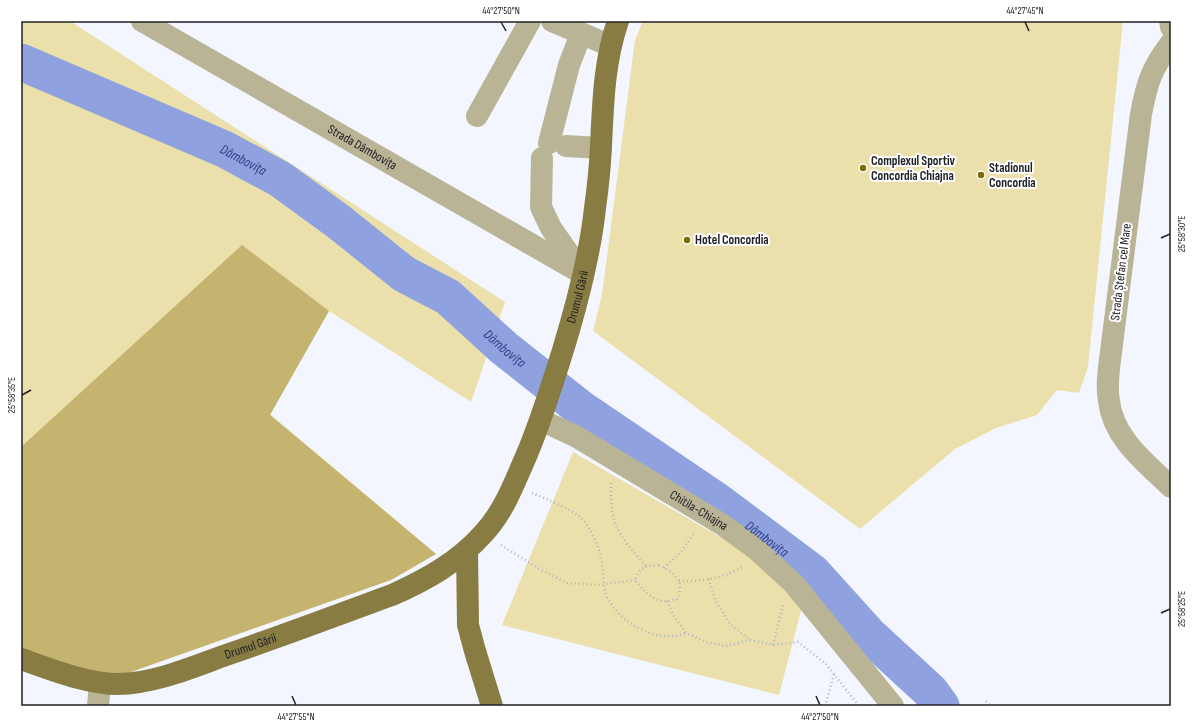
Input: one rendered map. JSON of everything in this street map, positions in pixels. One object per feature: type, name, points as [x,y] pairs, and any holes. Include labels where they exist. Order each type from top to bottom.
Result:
[{"type":"main road","name":"Drumul Gării","points":[[21,659],[52,670],[100,683],[118,684],[159,677],[247,648],[392,595],[410,587],[449,565],[484,534],[499,514],[514,485],[542,416],[572,320],[592,233],[601,148],[602,113],[611,46],[618,21]]},
{"type":"main road","points":[[467,550],[468,625],[492,706]]},
{"type":"street","name":"Strada Dâmbovița","points":[[142,21],[583,274]]},
{"type":"street","points":[[477,116],[530,21]]},
{"type":"street","points":[[552,21],[611,46]]},
{"type":"street","points":[[1170,21],[1171,27]]},
{"type":"street","points":[[581,34],[570,65],[541,207],[551,228],[583,274]]},
{"type":"street","name":"Strada Ștefan cel Mare","points":[[1171,43],[1152,71],[1146,88],[1141,114],[1111,352],[1108,391],[1109,403],[1113,416],[1124,439],[1132,449],[1171,487]]},
{"type":"street","points":[[552,149],[601,148]]},
{"type":"street","name":"Chitila-Chiajna","points":[[542,416],[723,525],[756,549],[794,584],[893,706]]},
{"type":"street","points":[[98,706],[100,683]]},
{"type":"path","points":[[612,480],[611,499],[615,523],[630,547],[646,566]]},
{"type":"path","points":[[514,485],[581,518],[594,536],[602,563],[603,584],[608,599],[622,616],[642,631],[663,636],[679,636],[686,633]]},
{"type":"path","points":[[664,568],[680,553],[698,528]]},
{"type":"path","points":[[484,534],[538,568],[567,583],[598,585],[635,580]]},
{"type":"path","points":[[659,565],[671,571],[679,580],[681,591],[677,599],[667,601],[652,598],[642,590],[635,580],[638,572],[646,566],[659,565]]},
{"type":"path","points":[[679,580],[709,580],[734,572],[745,565]]},
{"type":"path","points":[[709,580],[715,600],[730,624],[750,640]]},
{"type":"path","points":[[667,601],[673,615],[686,633],[706,642],[726,646],[750,640],[774,645],[798,642],[826,664],[859,706]]},
{"type":"path","points":[[774,645],[784,602]]},
{"type":"path","points":[[825,706],[834,674]]},
{"type":"path","points":[[986,701],[990,706]]},
{"type":"shaded area","points":[[21,21],[70,21],[505,302],[471,402],[329,311],[270,414],[436,554],[391,580],[21,666]]},
{"type":"shaded area","name":"Complexul Sportiv Concordia Chiajna","points":[[643,21],[1123,21],[1088,367],[1079,393],[1057,390],[1037,415],[996,428],[955,449],[860,529],[593,331],[602,295],[635,40]]},
{"type":"shaded area","points":[[242,245],[329,311],[270,415],[436,554],[391,580],[100,683],[21,659],[21,447]]},
{"type":"shaded area","points":[[573,452],[753,556],[802,607],[779,695],[502,625]]},
{"type":"waterway","name":"Dâmbovița","points":[[21,62],[224,149],[280,179],[339,222],[404,274],[448,297],[504,348],[580,408],[717,501],[812,572],[868,634],[930,691],[941,706]]},
{"type":"place","name":"Complexul Sportiv Concordia Chiajna","points":[[863,168]]},
{"type":"place","name":"Stadionul Concordia","points":[[981,175]]},
{"type":"place","name":"Hotel Concordia","points":[[687,240]]}]
